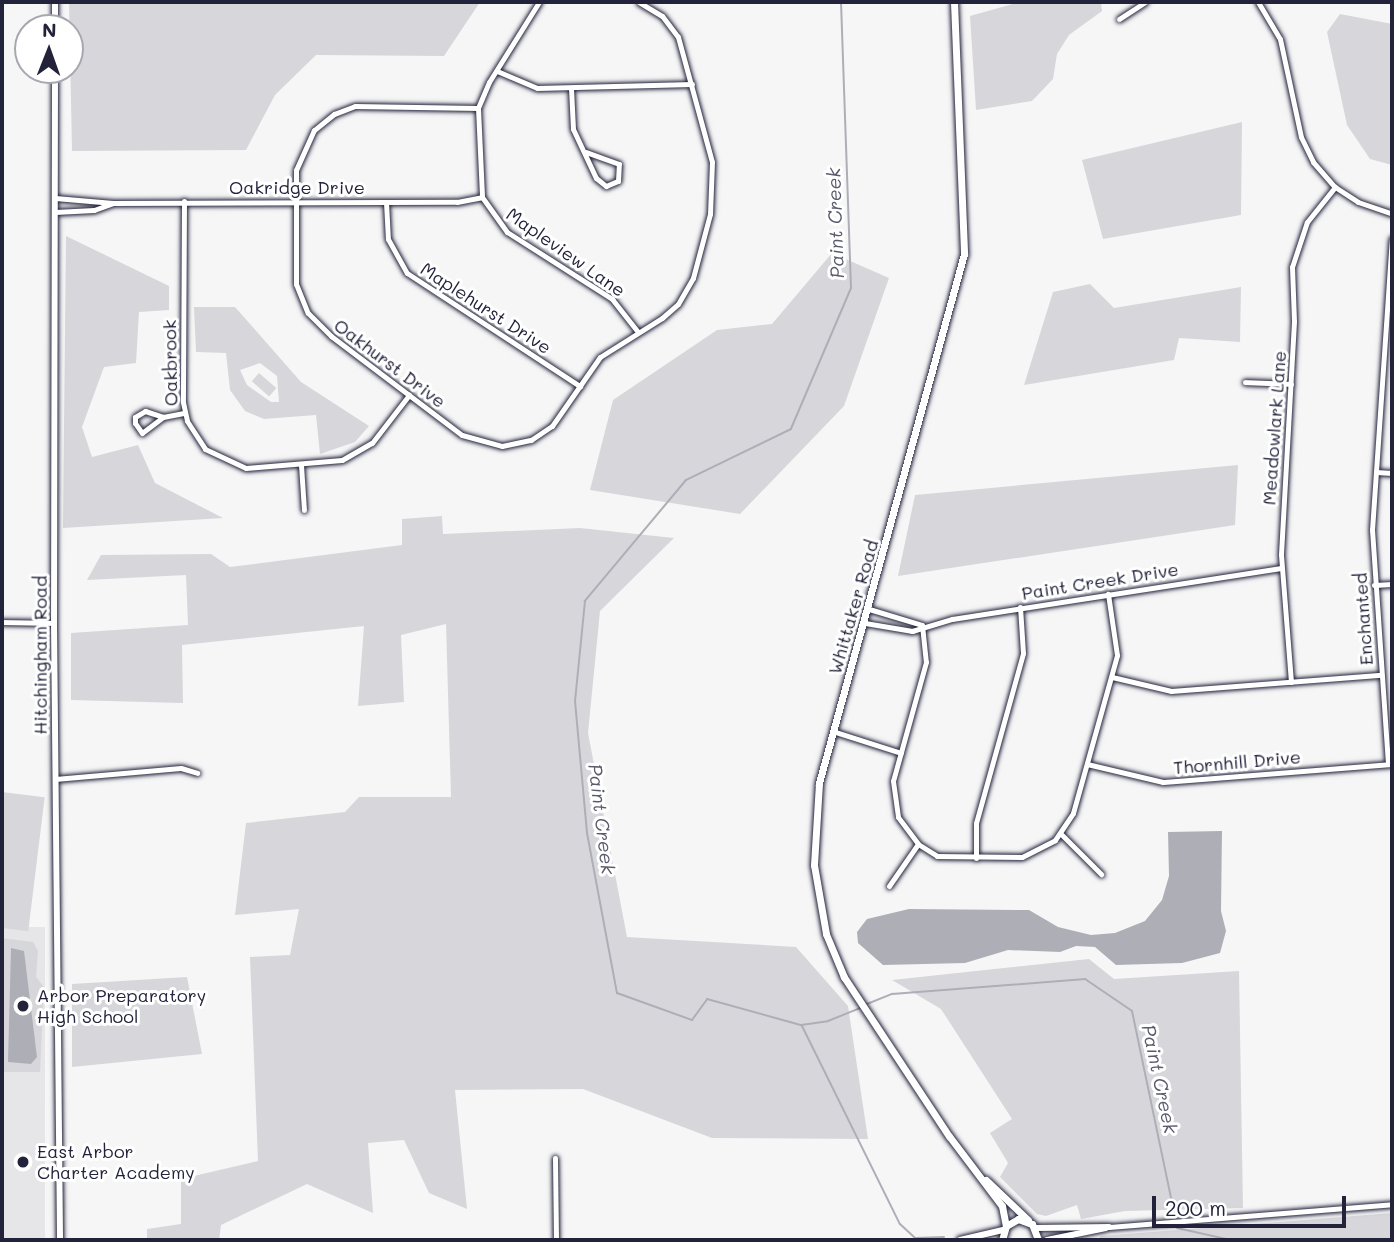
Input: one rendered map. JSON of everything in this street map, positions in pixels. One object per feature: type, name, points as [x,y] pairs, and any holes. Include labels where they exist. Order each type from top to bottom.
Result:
[{"type":"main road","name":"Whittaker Road","points":[[954,2],[964,254],[816,803],[814,874],[826,934],[855,997],[1002,1206],[1004,1228]]},
{"type":"main road","name":"Whittaker Road","points":[[983,1178],[1036,1228]]},
{"type":"main road","points":[[1002,1240],[1004,1228],[1014,1220],[1028,1221]]},
{"type":"main road","points":[[1036,1228],[1038,1240]]},
{"type":"street","points":[[482,197],[478,108],[496,71],[540,2]]},
{"type":"street","name":"Oakhurst Drive","points":[[478,108],[368,105],[334,114],[314,130],[301,150],[296,201],[296,284],[308,313],[331,336],[462,435],[502,446],[546,431],[600,357],[662,318],[688,290],[710,214],[712,162],[692,84],[673,29],[639,2]]},
{"type":"street","points":[[1119,19],[1145,2]]},
{"type":"street","points":[[1258,2],[1280,39],[1301,137],[1313,162],[1335,187],[1358,202],[1392,214]]},
{"type":"street","points":[[496,71],[523,86],[571,88],[692,84]]},
{"type":"street","name":"Hitchingham Road","points":[[55,84],[54,623],[60,1240]]},
{"type":"street","points":[[571,88],[573,129],[601,184],[618,181],[619,164],[586,152]]},
{"type":"street","name":"Meadowlark Lane","points":[[1291,682],[1281,568],[1296,245],[1335,187]]},
{"type":"street","name":"Oakridge Drive","points":[[55,198],[113,203],[457,202],[482,197]]},
{"type":"street","name":"Mapleview Lane","points":[[482,197],[507,232],[612,299],[638,332]]},
{"type":"street","name":"Oakbrook","points":[[184,201],[184,413],[199,442],[223,461],[257,469],[342,460],[361,452],[409,395]]},
{"type":"street","name":"Maplehurst Drive","points":[[386,201],[388,239],[407,273],[580,386]]},
{"type":"street","name":"Oakridge Drive","points":[[55,212],[94,211],[113,203]]},
{"type":"street","name":"Enchanted","points":[[1390,764],[1374,585],[1376,472],[1392,239]]},
{"type":"street","points":[[1245,382],[1291,384]]},
{"type":"street","points":[[163,417],[152,430],[142,433],[137,429],[138,413],[163,417],[184,413]]},
{"type":"street","points":[[301,465],[304,510]]},
{"type":"street","points":[[1376,472],[1392,473]]},
{"type":"street","name":"Paint Creek Drive","points":[[865,623],[907,631],[922,625],[1020,607],[1281,568]]},
{"type":"street","points":[[1374,585],[1392,584]]},
{"type":"street","points":[[922,625],[926,662],[893,781],[894,805],[904,829],[918,844],[937,856],[1022,858],[1040,851],[1061,834],[1073,813],[1112,677],[1117,647],[1108,594]]},
{"type":"street","points":[[975,858],[976,823],[1023,653],[1020,607]]},
{"type":"street","name":"Paint Creek Drive","points":[[869,609],[922,625]]},
{"type":"street","points":[[2,622],[54,623]]},
{"type":"street","points":[[1112,677],[1171,691],[1381,675]]},
{"type":"street","points":[[835,732],[901,753]]},
{"type":"street","name":"Thornhill Drive","points":[[1087,764],[1163,782],[1390,764]]},
{"type":"street","points":[[55,779],[181,768],[197,773]]},
{"type":"street","points":[[1061,834],[1101,874]]},
{"type":"street","points":[[889,886],[918,844]]},
{"type":"street","points":[[555,1158],[556,1240]]},
{"type":"street","points":[[1036,1228],[1109,1227],[1392,1205]]},
{"type":"street","points":[[1047,1240],[1109,1227]]},
{"type":"street","points":[[960,1240],[1004,1228]]},
{"type":"shaded area","points":[[69,2],[480,2],[444,56],[316,55],[275,95],[246,150],[72,151],[71,84],[84,84],[84,14],[69,14]]},
{"type":"shaded area","points":[[1020,2],[1101,2],[1102,11],[1069,35],[1057,54],[1053,79],[1032,101],[976,110],[970,16]]},
{"type":"shaded area","points":[[1340,14],[1392,24],[1392,165],[1370,159],[1347,125],[1327,32]]},
{"type":"shaded area","points":[[1242,122],[1241,215],[1103,239],[1082,160]]},
{"type":"shaded area","points":[[66,236],[169,286],[169,310],[139,312],[136,363],[104,367],[82,427],[92,457],[138,445],[155,483],[223,518],[63,528]]},
{"type":"shaded area","points":[[832,253],[889,278],[844,406],[740,514],[590,490],[613,400],[717,330],[772,324]]},
{"type":"shaded area","points":[[1090,284],[1114,308],[1241,287],[1240,342],[1179,338],[1174,360],[1024,385],[1053,292]]},
{"type":"shaded area","points":[[194,307],[235,307],[301,382],[369,426],[355,442],[320,454],[316,415],[264,419],[245,411],[230,390],[226,353],[196,352]],"holes":[[[260,363],[277,376],[279,402],[271,402],[247,385],[240,370]]]},
{"type":"shaded area","points":[[259,373],[276,388],[269,396],[252,381]]},
{"type":"shaded area","points":[[1238,465],[1235,525],[898,576],[915,495]]},
{"type":"shaded area","points":[[442,516],[443,534],[580,528],[674,538],[600,611],[588,733],[627,937],[796,947],[848,1006],[868,1139],[712,1138],[583,1089],[455,1090],[467,1209],[429,1193],[404,1140],[368,1143],[373,1213],[307,1184],[221,1225],[219,1240],[147,1240],[147,1229],[181,1224],[181,1179],[258,1161],[250,957],[290,955],[299,909],[235,915],[246,823],[345,812],[359,797],[451,797],[446,624],[401,635],[404,702],[358,706],[364,626],[182,645],[183,703],[71,700],[71,633],[188,625],[186,575],[87,580],[101,555],[211,554],[230,567],[402,545],[402,519]]},
{"type":"shaded area","points":[[2,792],[45,797],[28,931],[2,928]]},
{"type":"shaded area","points":[[1222,831],[1221,911],[1226,931],[1220,953],[1182,963],[1116,965],[1095,947],[1076,946],[1060,952],[1008,950],[965,963],[883,965],[858,943],[857,932],[867,919],[909,909],[1029,910],[1058,927],[1091,935],[1115,933],[1145,921],[1162,900],[1169,876],[1168,832]]},
{"type":"shaded area","points":[[2,927],[45,927],[45,1240],[2,1240]]},
{"type":"shaded area","name":"Arbor Preparatory High School","points":[[2,938],[33,942],[38,951],[36,977],[44,987],[40,1072],[2,1072]]},
{"type":"shaded area","points":[[11,948],[24,951],[37,1057],[31,1064],[8,1062]]},
{"type":"shaded area","points":[[1089,959],[1114,979],[1239,971],[1243,1208],[1125,1211],[1081,1219],[1077,1205],[1046,1216],[1037,1214],[1000,1177],[1008,1163],[990,1133],[1012,1119],[941,1009],[892,980]]},
{"type":"shaded area","points":[[187,977],[202,1054],[72,1067],[72,984]]},
{"type":"shaded area","points":[[1392,1213],[1392,1240],[1097,1240],[1101,1236]]},
{"type":"waterway","name":"Paint Creek","points":[[841,2],[851,288],[791,429],[686,480],[585,601],[575,701],[587,833],[617,993],[692,1020],[707,999],[801,1025],[828,1021],[862,1007]]},
{"type":"waterway","name":"Paint Creek","points":[[867,1004],[892,994],[1085,979],[1132,1011],[1175,1216]]},
{"type":"waterway","points":[[802,1026],[900,1224],[915,1238],[944,1237]]},
{"type":"waterway","name":"Paint Creek","points":[[1177,1228],[1231,1240]]},
{"type":"place","name":"Arbor Preparatory High School","points":[[23,1006]]},
{"type":"place","name":"East Arbor Charter Academy","points":[[23,1162]]}]
